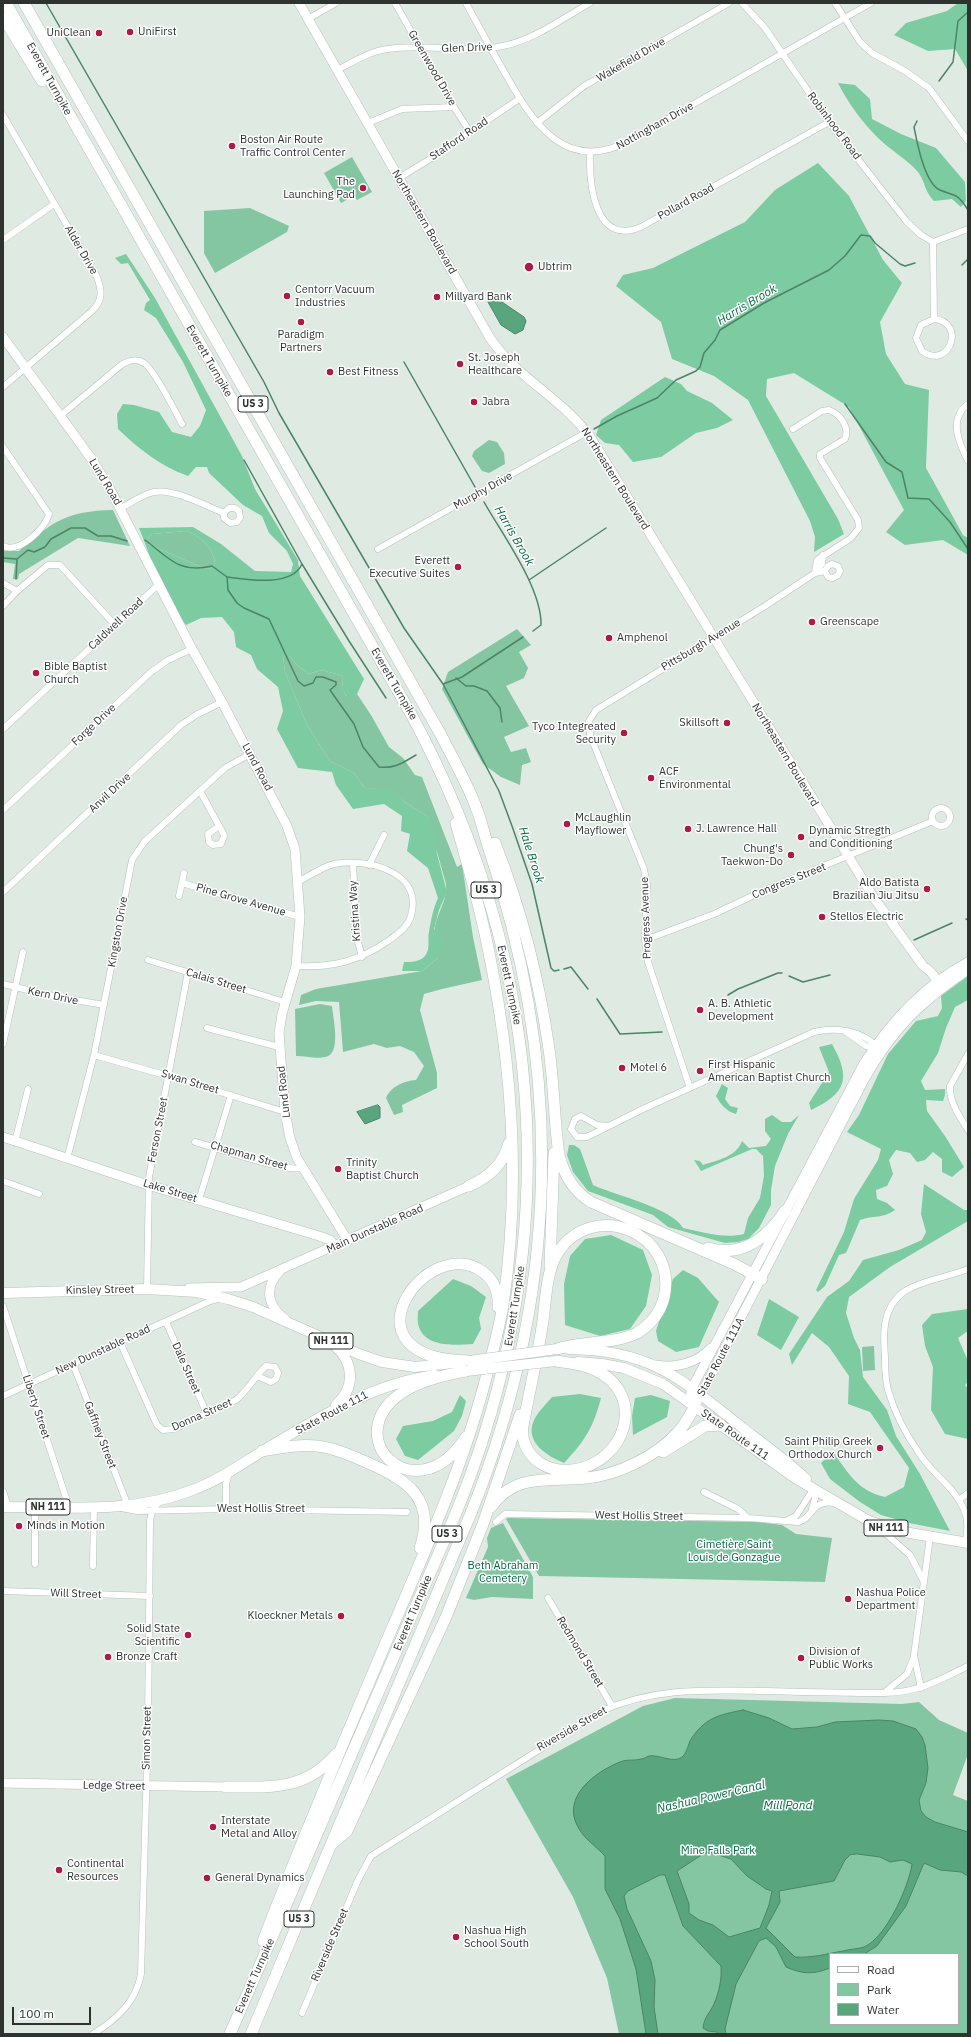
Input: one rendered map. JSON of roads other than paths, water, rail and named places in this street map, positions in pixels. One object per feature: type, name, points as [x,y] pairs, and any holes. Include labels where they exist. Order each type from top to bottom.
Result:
[{"type":"highway","name":"Everett Turnpike","points":[[6,3],[411,714],[446,782],[474,854],[492,908],[506,964],[521,1045],[527,1115],[528,1172],[525,1236],[516,1306],[496,1399],[465,1490],[229,2034]]},
{"type":"highway","name":"Everett Turnpike","points":[[24,3],[432,718],[477,808],[514,932],[526,988],[535,1045],[541,1102],[542,1172],[539,1236],[532,1293],[512,1392],[485,1477],[420,1636],[250,2034]]},
{"type":"highway","points":[[3,17],[159,273]]},
{"type":"highway","points":[[229,2034],[270,1922],[343,1743],[450,1491],[475,1419],[503,1306],[512,1192],[511,1130],[503,1040],[491,961],[480,912],[446,782]]},
{"type":"highway","points":[[477,808],[498,851],[522,924],[542,1011],[553,1082],[559,1155],[566,1176],[581,1195],[613,1212],[757,1276]]},
{"type":"highway","points":[[553,1082],[554,1176],[549,1278],[536,1359],[523,1426],[523,1436],[526,1446],[534,1458],[546,1466],[564,1470],[579,1469],[600,1460],[614,1448],[623,1430],[625,1409],[616,1387],[603,1374],[586,1366],[556,1361]]},
{"type":"highway","points":[[470,1186],[487,1177],[498,1165],[506,1150],[511,1130]]},
{"type":"highway","points":[[613,1212],[707,1248],[729,1251],[744,1248],[758,1241],[772,1229],[785,1211]]},
{"type":"highway","points":[[549,1278],[554,1260],[568,1242],[586,1229],[607,1225],[625,1228],[643,1237],[659,1257],[665,1275],[665,1290],[662,1305],[655,1318],[644,1328],[626,1337],[575,1344],[557,1349]]},
{"type":"highway","points":[[468,1366],[428,1356],[413,1347],[404,1335],[400,1320],[403,1302],[412,1288],[427,1276],[446,1267],[463,1265],[475,1267],[487,1276],[493,1284],[498,1297],[494,1345]]},
{"type":"highway","points":[[330,1846],[347,1830],[446,1617],[483,1524],[522,1410],[536,1359]]},
{"type":"highway","points":[[468,1366],[421,1383],[400,1394],[381,1416],[377,1431],[378,1443],[385,1456],[396,1466],[411,1471],[426,1470],[441,1463],[455,1452],[466,1438],[475,1419]]},
{"type":"highway","points":[[640,1460],[674,1437],[686,1423],[695,1406]]},
{"type":"highway","points":[[483,1524],[495,1501],[508,1490],[519,1484],[537,1480],[580,1479],[600,1476],[674,1446],[705,1426],[721,1425]]},
{"type":"highway","points":[[262,1451],[299,1446],[331,1449],[393,1474],[411,1488],[422,1508],[424,1531],[398,1614]]},
{"type":"highway","points":[[226,1787],[273,1787],[296,1783],[312,1775],[325,1765],[343,1743]]},
{"type":"main road","name":"Kinsley Street","points":[[3,1293],[147,1289],[171,1289],[197,1292]]},
{"type":"main road","name":"State Route 111","points":[[197,1292],[228,1299],[258,1309],[373,1360],[400,1366],[468,1366],[556,1361],[602,1364],[630,1370],[663,1384],[796,1478],[814,1488]]},
{"type":"main road","points":[[321,1418],[343,1398],[349,1387],[351,1378],[349,1365],[344,1356],[336,1347],[325,1339]]},
{"type":"main road","name":"State Route 111","points":[[114,1507],[162,1500],[198,1488],[365,1394],[393,1384],[468,1366],[557,1349],[613,1352],[654,1365],[673,1375],[692,1388],[803,1475],[814,1488]]},
{"type":"main road","name":"NH 111","points":[[814,1488],[837,1504],[874,1523],[904,1532],[967,1543]]},
{"type":"main road","name":"West Hollis Street","points":[[6,1507],[114,1507]]},
{"type":"street","name":"Northeastern Boulevard","points":[[299,3],[398,178],[497,348],[511,364],[570,414],[587,432],[848,856],[888,918],[923,966],[924,972],[940,990]]},
{"type":"street","points":[[308,19],[336,3]]},
{"type":"street","name":"Greenwood Drive","points":[[394,3],[470,132]]},
{"type":"street","name":"Glen Drive","points":[[338,70],[379,50],[402,47],[490,48],[512,44],[528,38],[590,3]]},
{"type":"street","name":"Wakefield Drive","points":[[537,123],[584,86],[729,3]]},
{"type":"street","name":"Robinhood Road","points":[[742,3],[765,28],[830,122],[907,222],[921,235],[933,242]]},
{"type":"street","points":[[835,3],[865,48],[878,57],[910,74],[929,88],[968,141]]},
{"type":"street","name":"Nottingham Drive","points":[[468,4],[490,48],[519,99],[537,123],[549,134],[566,145],[590,152],[610,150],[627,142],[871,3]]},
{"type":"street","name":"Stafford Road","points":[[398,178],[519,99]]},
{"type":"street","points":[[368,123],[402,109],[454,107]]},
{"type":"street","name":"Alder Drive","points":[[3,115],[97,277],[101,288],[100,302],[92,311],[25,368]]},
{"type":"street","name":"Pollard Road","points":[[590,152],[591,185],[596,205],[608,224],[625,232],[641,227],[830,122]]},
{"type":"street","points":[[4,238],[54,204]]},
{"type":"street","points":[[934,319],[933,242],[968,229]]},
{"type":"street","points":[[934,319],[948,325],[952,337],[949,348],[942,354],[936,355],[922,351],[916,338],[921,325],[934,319]]},
{"type":"street","name":"Lund Road","points":[[3,337],[93,461],[121,508],[158,585],[282,814],[292,837],[298,882],[300,917],[296,966],[280,1023],[279,1047],[285,1112],[292,1146],[302,1168],[348,1241]]},
{"type":"street","points":[[60,416],[120,366],[132,360],[138,360],[148,367],[182,424]]},
{"type":"street","points":[[3,387],[25,368]]},
{"type":"street","points":[[968,404],[959,414],[956,425],[958,438],[968,461]]},
{"type":"street","points":[[793,428],[822,411],[829,410],[842,419],[846,432],[845,439],[820,454],[820,458],[858,520],[859,528],[851,538],[817,560],[815,573]]},
{"type":"street","name":"Murphy Drive","points":[[378,549],[587,432]]},
{"type":"street","points":[[3,447],[49,514],[43,525],[19,546],[8,548],[3,546]]},
{"type":"street","points":[[121,508],[148,494],[160,491],[173,494],[224,513]]},
{"type":"street","points":[[3,606],[17,590],[48,565],[60,565],[115,625]]},
{"type":"street","name":"Pittsburgh Avenue","points":[[588,729],[590,717],[596,710],[775,600],[815,573],[825,571]]},
{"type":"street","points":[[3,583],[17,590]]},
{"type":"street","name":"Caldwell Road","points":[[3,729],[158,585]]},
{"type":"street","name":"Forge Drive","points":[[3,810],[151,672],[168,660],[192,649]]},
{"type":"street","name":"Anvil Drive","points":[[3,892],[181,725],[196,715],[222,702]]},
{"type":"street","name":"Progress Avenue","points":[[588,729],[644,869],[647,885],[645,940],[651,976],[690,1088]]},
{"type":"street","name":"Kingston Drive","points":[[68,1159],[94,1055],[132,860],[145,841],[225,768],[250,754]]},
{"type":"street","points":[[200,791],[219,826]]},
{"type":"street","name":"Congress Street","points":[[645,940],[714,914],[933,821]]},
{"type":"street","points":[[369,864],[384,835]]},
{"type":"street","name":"Kristina Way","points":[[353,864],[357,938],[362,957]]},
{"type":"street","points":[[296,966],[323,966],[362,957],[403,930],[411,916],[413,906],[410,890],[400,877],[384,868],[369,864],[329,866],[298,882]]},
{"type":"street","points":[[180,896],[184,873]]},
{"type":"street","name":"Pine Grove Avenue","points":[[182,883],[300,917]]},
{"type":"street","points":[[3,1044],[23,952]]},
{"type":"street","name":"Calais Street","points":[[148,960],[285,1002]]},
{"type":"street","points":[[876,1048],[896,1019],[934,982],[968,962]]},
{"type":"street","points":[[876,1048],[912,1013],[968,970]]},
{"type":"street","name":"Ferson Street","points":[[147,1289],[148,1185],[188,972]]},
{"type":"street","name":"Kern Drive","points":[[3,984],[104,1005]]},
{"type":"street","points":[[207,1028],[279,1047]]},
{"type":"street","points":[[608,1126],[597,1125],[581,1116],[575,1119],[571,1129],[574,1135],[584,1138],[814,1032],[831,1030],[846,1032],[853,1031],[859,1033],[876,1048]]},
{"type":"street","name":"State Route 111A","points":[[876,1048],[785,1211],[757,1276],[695,1406],[690,1398],[692,1388],[720,1335],[757,1276],[828,1148],[876,1048]]},
{"type":"street","points":[[968,1054],[950,1086],[953,1103],[968,1130]]},
{"type":"street","name":"Swan Street","points":[[94,1055],[285,1112]]},
{"type":"street","points":[[15,1142],[28,1089]]},
{"type":"street","points":[[199,1200],[231,1095]]},
{"type":"street","name":"Lake Street","points":[[3,1137],[148,1185],[324,1238],[332,1242],[335,1246]]},
{"type":"street","name":"Chapman Street","points":[[195,1142],[280,1166],[295,1169],[302,1168]]},
{"type":"street","points":[[3,1181],[39,1194]]},
{"type":"street","name":"Main Dunstable Road","points":[[171,1289],[239,1288],[470,1186]]},
{"type":"street","points":[[967,1543],[967,1520],[964,1509],[959,1500],[918,1452],[893,1405],[887,1383],[884,1336],[885,1321],[889,1309],[903,1293],[914,1287],[968,1269]]},
{"type":"street","points":[[281,1270],[271,1284],[269,1292],[270,1303],[279,1314],[302,1329]]},
{"type":"street","points":[[197,1292],[204,1304]]},
{"type":"street","name":"New Dunstable Road","points":[[3,1396],[204,1304],[214,1300],[228,1299]]},
{"type":"street","name":"Liberty Street","points":[[3,1306],[69,1507]]},
{"type":"street","name":"Dale Street","points":[[166,1322],[207,1414]]},
{"type":"street","points":[[654,1365],[670,1366],[694,1360],[706,1353],[720,1335]]},
{"type":"street","name":"Donna Street","points":[[120,1342],[160,1429],[163,1430],[174,1429],[236,1400],[257,1376]]},
{"type":"street","name":"Gaffney Street","points":[[73,1364],[128,1506]]},
{"type":"street","points":[[226,1509],[226,1482],[230,1471]]},
{"type":"street","points":[[811,1511],[815,1496],[814,1488]]},
{"type":"street","points":[[786,1521],[796,1516],[814,1488]]},
{"type":"street","points":[[3,1491],[6,1507]]},
{"type":"street","points":[[704,1492],[738,1509],[748,1518]]},
{"type":"street","points":[[959,1500],[968,1494]]},
{"type":"street","points":[[152,1510],[162,1500]]},
{"type":"street","name":"West Hollis Street","points":[[496,1522],[505,1514],[748,1518],[802,1521],[811,1511],[825,1503],[837,1504]]},
{"type":"street","points":[[35,1507],[35,1564]]},
{"type":"street","name":"West Hollis Street","points":[[114,1507],[133,1511],[226,1509],[407,1512]]},
{"type":"street","points":[[93,1566],[94,1508]]},
{"type":"street","name":"Simon Street","points":[[93,2034],[127,2008],[139,1986],[142,1962],[150,1596],[150,1520],[152,1510]]},
{"type":"street","points":[[874,1523],[910,1555],[923,1582]]},
{"type":"street","points":[[884,1693],[906,1674],[914,1655],[930,1537]]},
{"type":"street","name":"Will Street","points":[[3,1591],[150,1596]]},
{"type":"street","name":"Redmond Street","points":[[548,1598],[612,1706]]},
{"type":"street","points":[[914,1655],[921,1688]]},
{"type":"street","name":"Riverside Street","points":[[302,2013],[358,1880],[371,1856],[574,1726],[612,1706],[640,1697],[669,1691],[715,1690],[884,1693],[921,1688],[968,1666]]},
{"type":"street","name":"Ledge Street","points":[[3,1784],[226,1787]]},
{"type":"water","points":[[490,297],[499,300],[524,317],[526,321],[523,330],[515,334],[501,325],[488,302]]},
{"type":"water","points":[[378,1105],[380,1107],[380,1118],[365,1124],[357,1112]]},
{"type":"water","name":"Mill Pond","points":[[743,1710],[769,1718],[792,1729],[817,1727],[835,1722],[879,1720],[893,1721],[916,1729],[922,1737],[925,1745],[928,1768],[926,1783],[919,1800],[921,1811],[926,1817],[935,1822],[968,1832],[968,1876],[961,1872],[940,1870],[924,1863],[906,1906],[877,1946],[866,1953],[830,1953],[864,1947],[872,1942],[888,1923],[895,1910],[906,1885],[912,1864],[903,1860],[890,1862],[880,1857],[857,1854],[850,1855],[845,1860],[834,1881],[779,1891],[780,1902],[766,1928],[795,1957],[829,1953],[829,1968],[808,1973],[786,1967],[776,1947],[766,1938],[759,1941],[736,1984],[725,2029],[726,2034],[718,2034],[717,2032],[708,2031],[703,2028],[717,1995],[721,1981],[721,1966],[683,1926],[665,1875],[660,1875],[628,1891],[624,1896],[627,1909],[651,1961],[655,1980],[654,2007],[658,2034],[646,2034],[636,1969],[620,1919],[605,1889],[605,1856],[587,1839],[578,1827],[574,1816],[574,1806],[577,1796],[583,1787],[600,1772],[610,1766],[623,1761],[642,1759],[649,1756],[657,1756],[674,1760],[682,1757],[685,1754],[695,1733],[706,1722],[719,1716]],"holes":[[[709,1852],[731,1859],[747,1876],[766,1889],[772,1891],[769,1905],[760,1928],[729,1937],[713,1925],[699,1920],[689,1913],[689,1904],[677,1871]]]},
{"type":"waterway","points":[[46,3],[264,382],[279,413],[404,628],[443,684]]},
{"type":"waterway","name":"Harris Brook","points":[[939,81],[953,62],[958,21],[968,12]]},
{"type":"waterway","name":"Harris Brook","points":[[917,121],[914,127],[915,134],[919,151],[929,178],[938,189],[958,197],[968,210]]},
{"type":"waterway","name":"Harris Brook","points":[[594,429],[617,416],[657,398],[676,380],[696,371],[700,367],[704,353],[715,340],[720,330],[764,303],[829,270],[845,256],[861,235],[870,236],[875,243],[900,264],[905,266],[915,263]]},
{"type":"waterway","name":"Harris Brook","points":[[962,265],[968,259]]},
{"type":"waterway","points":[[404,362],[475,487]]},
{"type":"waterway","points":[[845,404],[886,462],[902,472],[908,498],[929,499],[950,522],[968,549]]},
{"type":"waterway","points":[[227,577],[257,580],[279,579],[289,576],[297,571],[302,564],[244,460]]},
{"type":"waterway","name":"Harris Brook","points":[[484,502],[520,562],[535,595],[540,610],[541,625],[533,631]]},
{"type":"waterway","points":[[3,558],[17,559],[28,550],[34,552],[45,547],[51,539],[71,528],[85,528],[98,536],[111,536],[127,541]]},
{"type":"waterway","points":[[529,580],[606,528]]},
{"type":"waterway","points":[[145,540],[175,563],[191,568],[212,566],[227,577],[228,590],[237,603],[244,608],[269,619],[298,681],[304,686],[313,683],[316,677],[323,677],[336,682],[336,685],[330,690],[354,724],[363,747],[379,767],[395,766],[416,755]]},
{"type":"waterway","points":[[16,579],[17,559]]},
{"type":"waterway","points":[[302,564],[386,698]]},
{"type":"waterway","name":"Hale Brook","points":[[523,637],[462,677],[443,684],[499,791],[532,884],[551,968],[554,971],[559,970]]},
{"type":"waterway","points":[[456,678],[466,686],[474,686],[487,691],[500,708],[502,722]]},
{"type":"waterway","name":"Hale Brook","points":[[914,940],[952,923]]},
{"type":"waterway","name":"Hale Brook","points":[[564,969],[571,967],[588,989]]},
{"type":"waterway","name":"Hale Brook","points":[[728,995],[738,989],[778,973],[782,973]]},
{"type":"waterway","name":"Hale Brook","points":[[789,976],[803,982],[830,975]]},
{"type":"waterway","name":"Hale Brook","points":[[597,999],[620,1034],[662,1032]]},
{"type":"place","name":"UniFirst","points":[[130,32]]},
{"type":"place","name":"UniClean","points":[[99,33]]},
{"type":"place","name":"Boston Air Route Traffic Control Center","points":[[232,146]]},
{"type":"place","name":"The Launching Pad","points":[[363,188]]},
{"type":"place","name":"Ubtrim","points":[[529,267]]},
{"type":"place","name":"Centorr Vacuum Industries","points":[[287,296]]},
{"type":"place","name":"Millyard Bank","points":[[437,297]]},
{"type":"place","name":"Paradigm Partners","points":[[301,322]]},
{"type":"place","name":"St. Joseph Healthcare","points":[[460,364]]},
{"type":"place","name":"Best Fitness","points":[[330,372]]},
{"type":"place","name":"Jabra","points":[[474,402]]},
{"type":"place","name":"Everett Executive Suites","points":[[458,567]]},
{"type":"place","name":"Greenscape","points":[[812,622]]},
{"type":"place","name":"Amphenol","points":[[609,638]]},
{"type":"place","name":"Bible Baptist Church","points":[[36,673]]},
{"type":"place","name":"Skillsoft","points":[[727,723]]},
{"type":"place","name":"Tyco Integreated Security","points":[[624,733]]},
{"type":"place","name":"ACF Environmental","points":[[651,778]]},
{"type":"place","name":"McLaughlin Mayflower","points":[[567,824]]},
{"type":"place","name":"J. Lawrence Hall","points":[[688,829]]},
{"type":"place","name":"Dynamic Stregth and Conditioning","points":[[801,837]]},
{"type":"place","name":"Chung's Taekwon-Do","points":[[791,855]]},
{"type":"place","name":"Aldo Batista Brazilian Jiu Jitsu","points":[[927,889]]},
{"type":"place","name":"Stellos Electric","points":[[822,917]]},
{"type":"place","name":"A. B. Athletic Development","points":[[700,1010]]},
{"type":"place","name":"Motel 6","points":[[622,1068]]},
{"type":"place","name":"First Hispanic American Baptist Church","points":[[700,1071]]},
{"type":"place","name":"Trinity Baptist Church","points":[[338,1169]]},
{"type":"place","name":"Saint Philip Greek Orthodox Church","points":[[880,1448]]},
{"type":"place","name":"Minds in Motion","points":[[19,1526]]},
{"type":"place","name":"Nashua Police Department","points":[[848,1599]]},
{"type":"place","name":"Kloeckner Metals","points":[[341,1616]]},
{"type":"place","name":"Solid State Scientific","points":[[188,1635]]},
{"type":"place","name":"Bronze Craft","points":[[108,1657]]},
{"type":"place","name":"Division of Public Works","points":[[801,1658]]},
{"type":"place","name":"Interstate Metal and Alloy","points":[[213,1827]]},
{"type":"place","name":"Continental Resources","points":[[59,1870]]},
{"type":"place","name":"General Dynamics","points":[[207,1878]]},
{"type":"place","name":"Nashua High School South","points":[[456,1937]]},
{"type":"park label","name":"Cimetière Saint Louis de Gonzague","points":[[734,1551]]},
{"type":"park label","name":"Beth Abraham Cemetery","points":[[503,1572]]},
{"type":"park label","name":"Mine Falls Park","points":[[718,1851]]},
{"type":"water label","name":"Nashua Power Canal","points":[[711,1797]]}]
